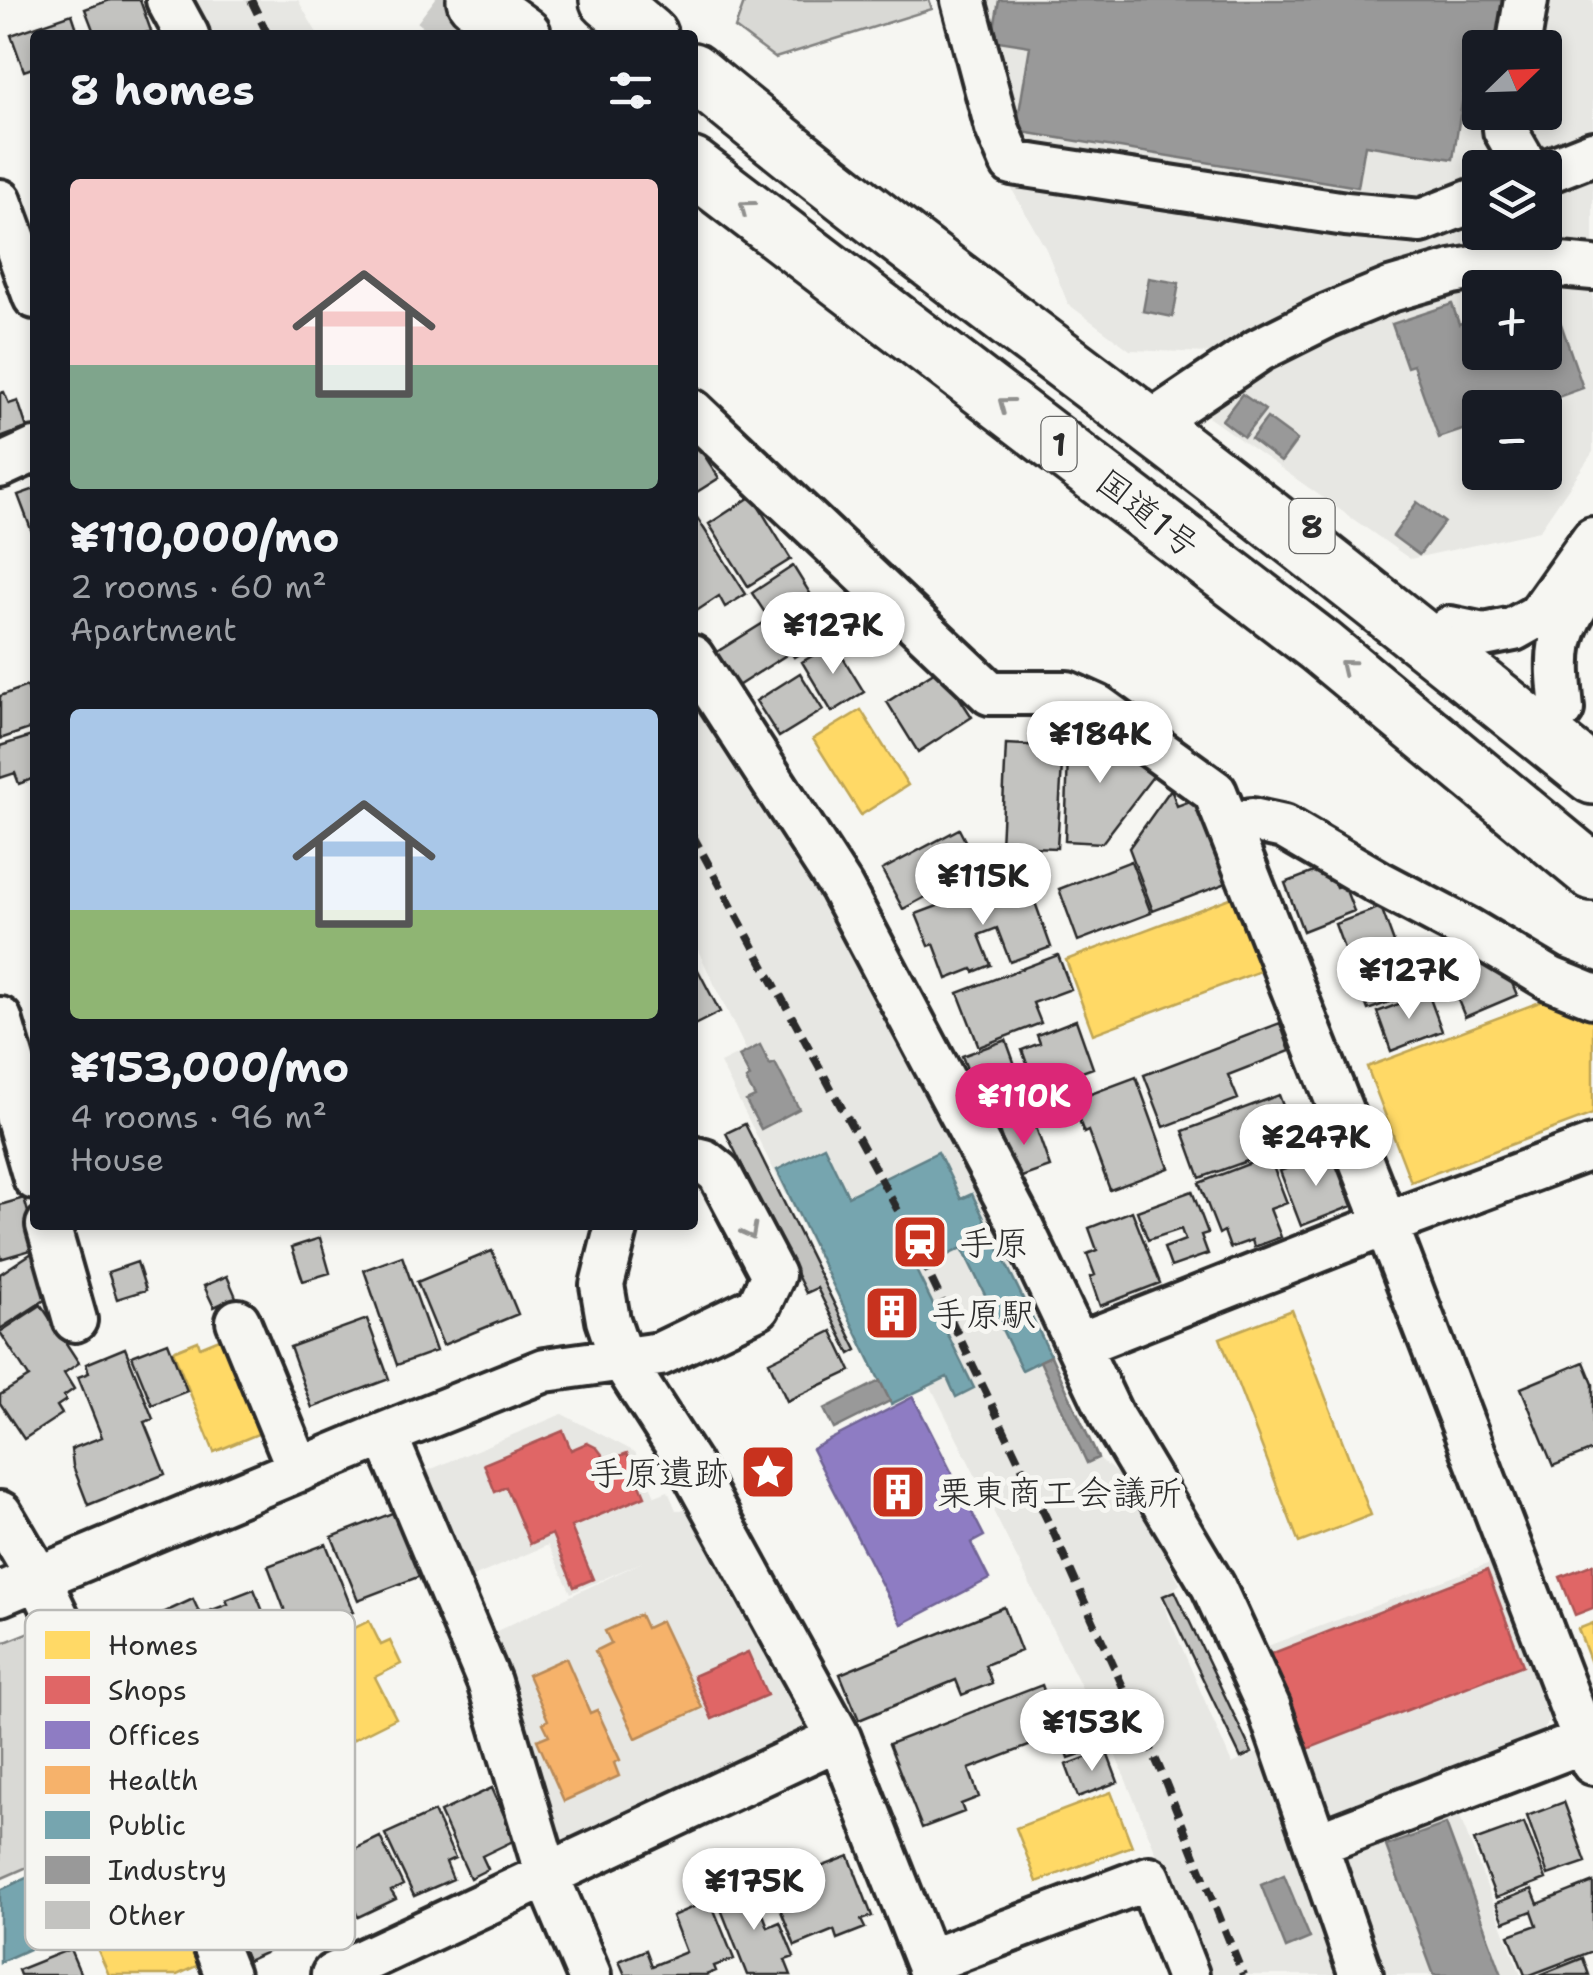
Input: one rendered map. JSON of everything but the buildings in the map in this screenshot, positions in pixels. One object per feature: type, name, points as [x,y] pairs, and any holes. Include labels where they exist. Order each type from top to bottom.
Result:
[{"type":"highway","points":[[476,0],[516,30]]},
{"type":"highway","points":[[608,0],[644,30]]},
{"type":"highway","name":"8","points":[[698,71],[788,124],[1374,574],[1450,628],[1560,719]]},
{"type":"highway","name":"国道1号","points":[[698,72],[775,140],[1024,332],[1560,719],[1593,776]]},
{"type":"highway","name":"国道1号","points":[[698,171],[1320,646],[1593,872]]},
{"type":"highway","points":[[1533,822],[1512,784],[1502,746],[1560,719]]},
{"type":"street","points":[[168,0],[184,30]]},
{"type":"street","points":[[963,0],[997,128],[1012,163],[1346,214],[1421,221],[1462,205]]},
{"type":"street","points":[[1521,30],[1526,0]]},
{"type":"street","points":[[1562,165],[1593,153]]},
{"type":"street","points":[[0,201],[30,283]]},
{"type":"street","points":[[1167,412],[1259,350],[1390,290],[1452,272],[1515,261],[1593,268]]},
{"type":"street","points":[[698,417],[990,693],[1067,693],[1098,707],[1215,792],[1590,1747],[1316,1844]]},
{"type":"street","points":[[0,466],[30,452]]},
{"type":"street","points":[[1450,628],[1484,634],[1514,628],[1539,616],[1593,539]]},
{"type":"street","points":[[1560,719],[1557,662],[1565,624],[1593,581]]},
{"type":"street","points":[[698,666],[841,887],[1021,1226],[1112,1417],[1214,1586],[1268,1708],[1360,1975]]},
{"type":"street","points":[[1229,826],[1252,820],[1284,827],[1552,979],[1593,996]]},
{"type":"street","points":[[0,1019],[28,1088],[18,1116],[30,1160]]},
{"type":"street","points":[[1078,1346],[1593,1147]]},
{"type":"street","points":[[0,1594],[545,1370],[660,1354],[758,1307],[773,1275],[719,1173],[698,1160]]},
{"type":"street","points":[[49,1230],[75,1320]]},
{"type":"street","points":[[616,1230],[602,1285],[608,1320],[621,1358],[688,1464],[839,1738],[929,1968],[1149,1878],[1187,1975]]},
{"type":"street","points":[[238,1320],[300,1470]]},
{"type":"street","points":[[385,1434],[489,1682],[548,1875],[589,1975]]},
{"type":"street","points":[[0,1512],[55,1610]]},
{"type":"street","points":[[334,1975],[839,1738]]},
{"type":"street","points":[[217,1950],[227,1975]]},
{"type":"shaded area","points":[[196,0],[298,0],[315,30],[211,30]]},
{"type":"shaded area","points":[[745,0],[929,0],[932,9],[775,58],[735,28]]},
{"type":"shaded area","points":[[945,0],[1593,0],[1593,246],[1562,243],[1562,150],[1462,150],[1462,246],[1390,265],[1296,306],[1210,353],[1130,350],[1068,304],[1046,249],[990,143]]},
{"type":"shaded area","points":[[1562,285],[1593,287],[1593,452],[1539,531],[1410,559],[1208,417],[1220,397],[1296,351],[1421,299],[1462,289],[1462,370],[1562,370]]},
{"type":"shaded area","points":[[698,707],[837,914],[956,1147],[1099,1458],[1128,1484],[1180,1584],[1161,1599],[1232,1764],[1262,1751],[1337,1975],[1207,1975],[1115,1754],[931,1387],[891,1403],[720,1063],[746,1050],[698,950]]},
{"type":"shaded area","points":[[562,1414],[635,1452],[655,1496],[668,1491],[676,1510],[692,1510],[807,1718],[801,1737],[572,1845],[554,1838],[486,1636],[642,1562],[571,1593],[548,1545],[466,1580],[422,1473]]},
{"type":"shaded area","points":[[1490,1563],[1549,1719],[1540,1739],[1339,1814],[1323,1808],[1262,1648]]},
{"type":"shaded area","points":[[25,1634],[25,1868],[0,1879],[0,1644]]},
{"type":"shaded area","points":[[1457,1809],[1521,1975],[1383,1975],[1345,1862],[1351,1848]]},
{"type":"tunnel","points":[[438,30],[461,0]]},
{"type":"railway","points":[[251,0],[266,30]]},
{"type":"railway","points":[[698,845],[902,1218],[1055,1536],[1160,1769],[1243,1975]]},
{"type":"place","name":"手原","points":[[920,1242]]},
{"type":"place","name":"手原駅","points":[[892,1313]]},
{"type":"place","name":"手原遺跡","points":[[768,1472]]},
{"type":"place","name":"栗東商工会議所","points":[[898,1492]]}]
